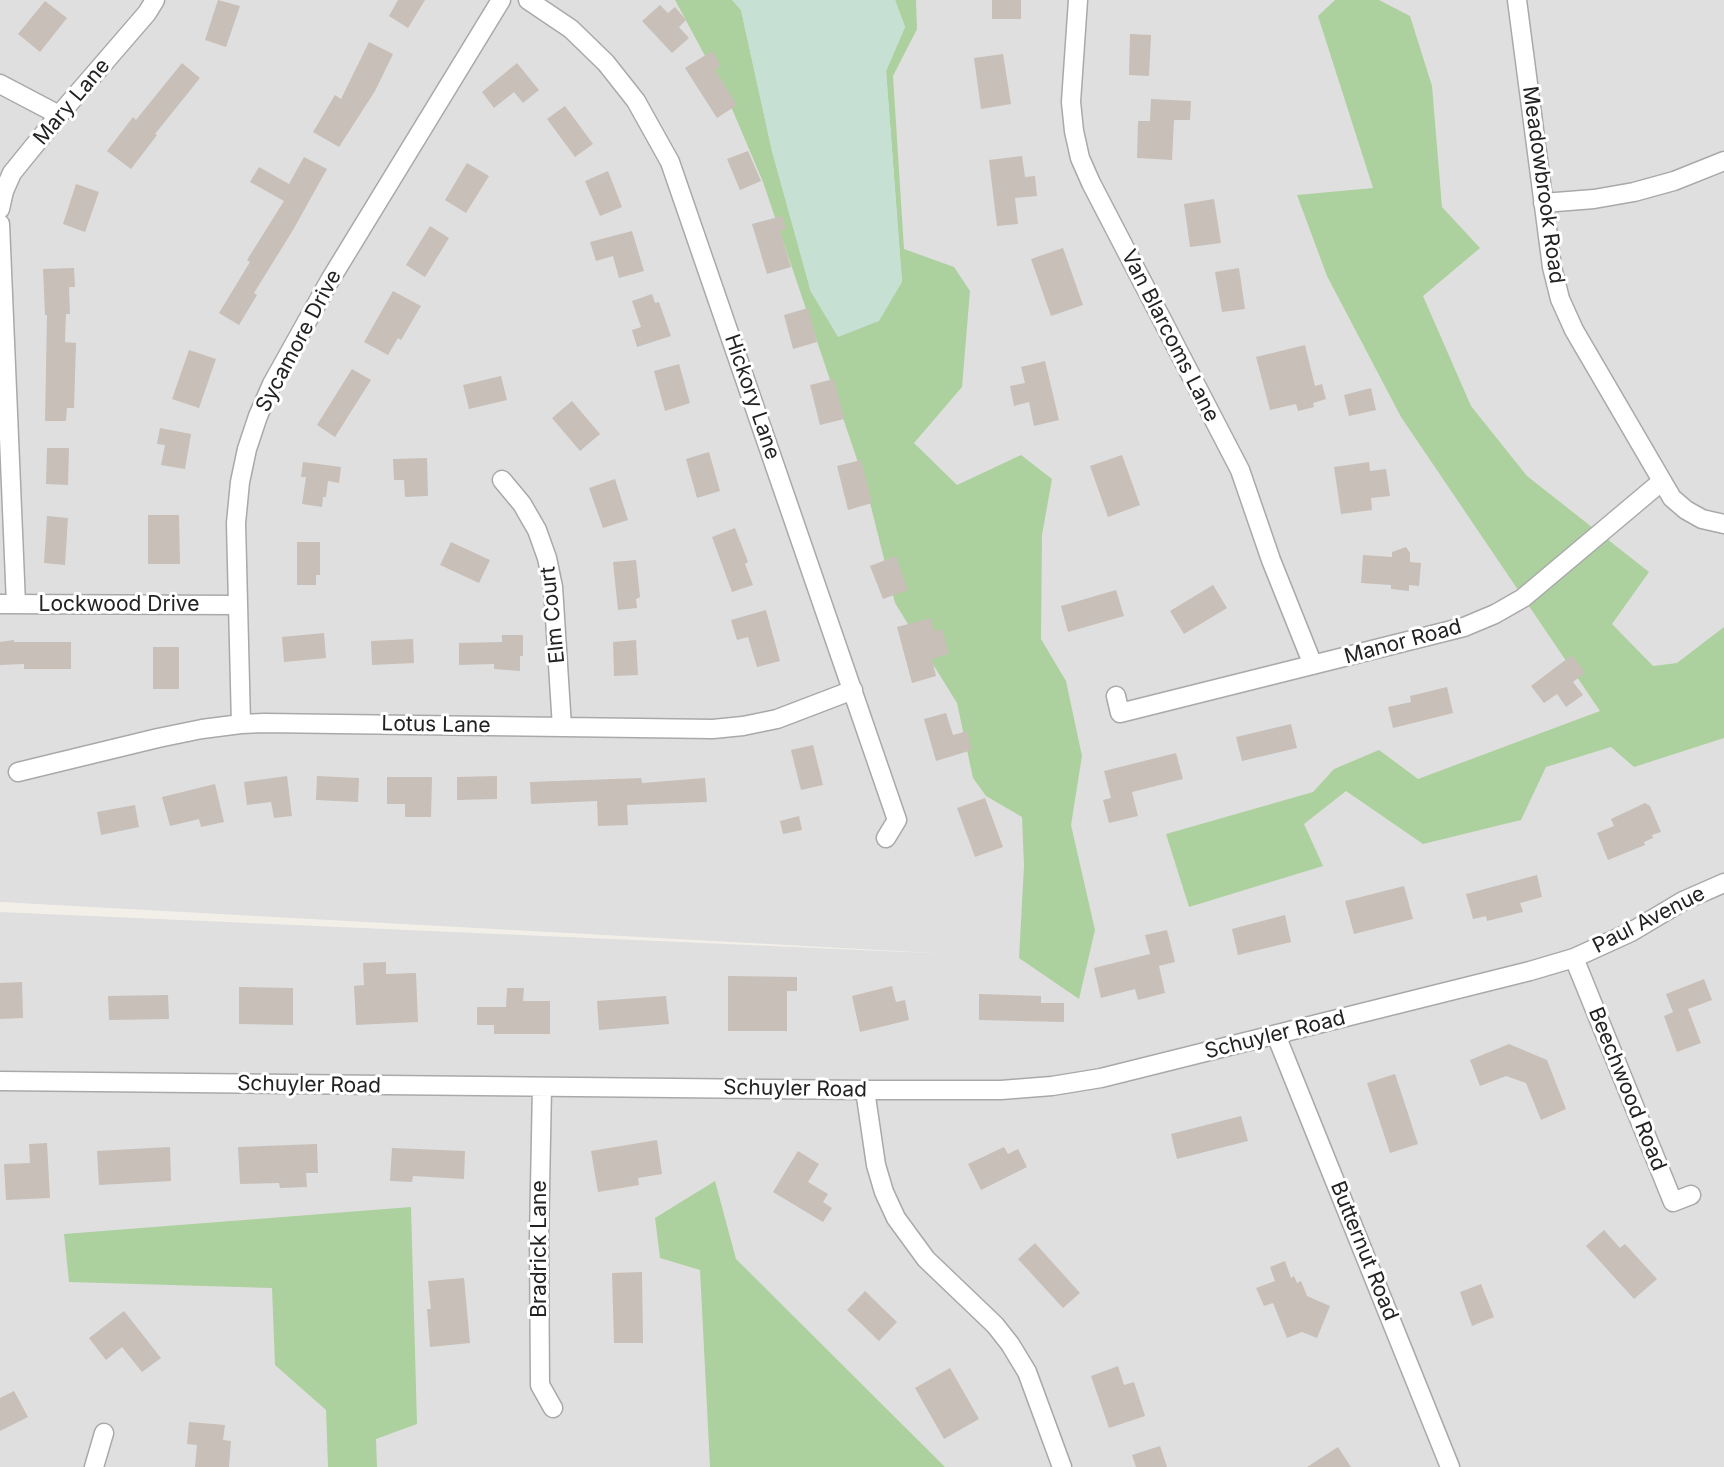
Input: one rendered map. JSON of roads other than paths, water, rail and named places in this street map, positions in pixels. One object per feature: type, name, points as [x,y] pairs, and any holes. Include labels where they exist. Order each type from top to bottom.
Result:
[{"type":"street","name":"Mary Lane","points":[[0,209],[4,191],[12,173],[147,13],[155,0]]},
{"type":"street","name":"Sycamore Drive","points":[[241,724],[236,523],[240,482],[247,449],[258,416],[330,280],[501,0]]},
{"type":"street","name":"Hickory Lane","points":[[528,0],[571,29],[606,63],[636,101],[670,162],[897,820],[886,838]]},
{"type":"street","name":"Van Blarcoms Lane","points":[[1078,0],[1071,102],[1080,158],[1096,194],[1240,470],[1257,521],[1313,665]]},
{"type":"street","name":"Meadowbrook Road","points":[[1517,0],[1552,267],[1560,299],[1574,330],[1672,498],[1686,510],[1702,519],[1724,524]]},
{"type":"street","points":[[0,84],[59,115]]},
{"type":"street","points":[[1543,203],[1594,199],[1634,192],[1674,181],[1724,161]]},
{"type":"street","points":[[0,224],[8,604]]},
{"type":"street","name":"Elm Court","points":[[502,480],[522,504],[537,530],[547,558],[553,587],[562,727]]},
{"type":"street","name":"Manor Road","points":[[1116,696],[1120,713],[1464,627],[1495,614],[1523,598],[1661,482]]},
{"type":"street","name":"Lockwood Drive","points":[[8,604],[237,605]]},
{"type":"street","name":"Lotus Lane","points":[[18,772],[158,738],[241,724],[713,729],[777,719],[853,690]]},
{"type":"street","name":"Paul Avenue","points":[[1574,958],[1631,932],[1683,901],[1724,883]]},
{"type":"street","name":"Schuyler Road","points":[[0,1081],[1001,1090],[1052,1086],[1101,1078],[1574,958]]},
{"type":"street","name":"Beechwood Road","points":[[1574,958],[1673,1202],[1691,1195]]},
{"type":"street","name":"Butternut Road","points":[[1276,1035],[1450,1467]]},
{"type":"street","name":"Bradrick Lane","points":[[542,1087],[539,1238],[540,1385],[553,1408]]},
{"type":"street","points":[[865,1090],[876,1165],[884,1192],[896,1218],[926,1259],[995,1325],[1010,1344],[1027,1372],[1062,1467]]},
{"type":"street","points":[[93,1467],[104,1433]]}]
